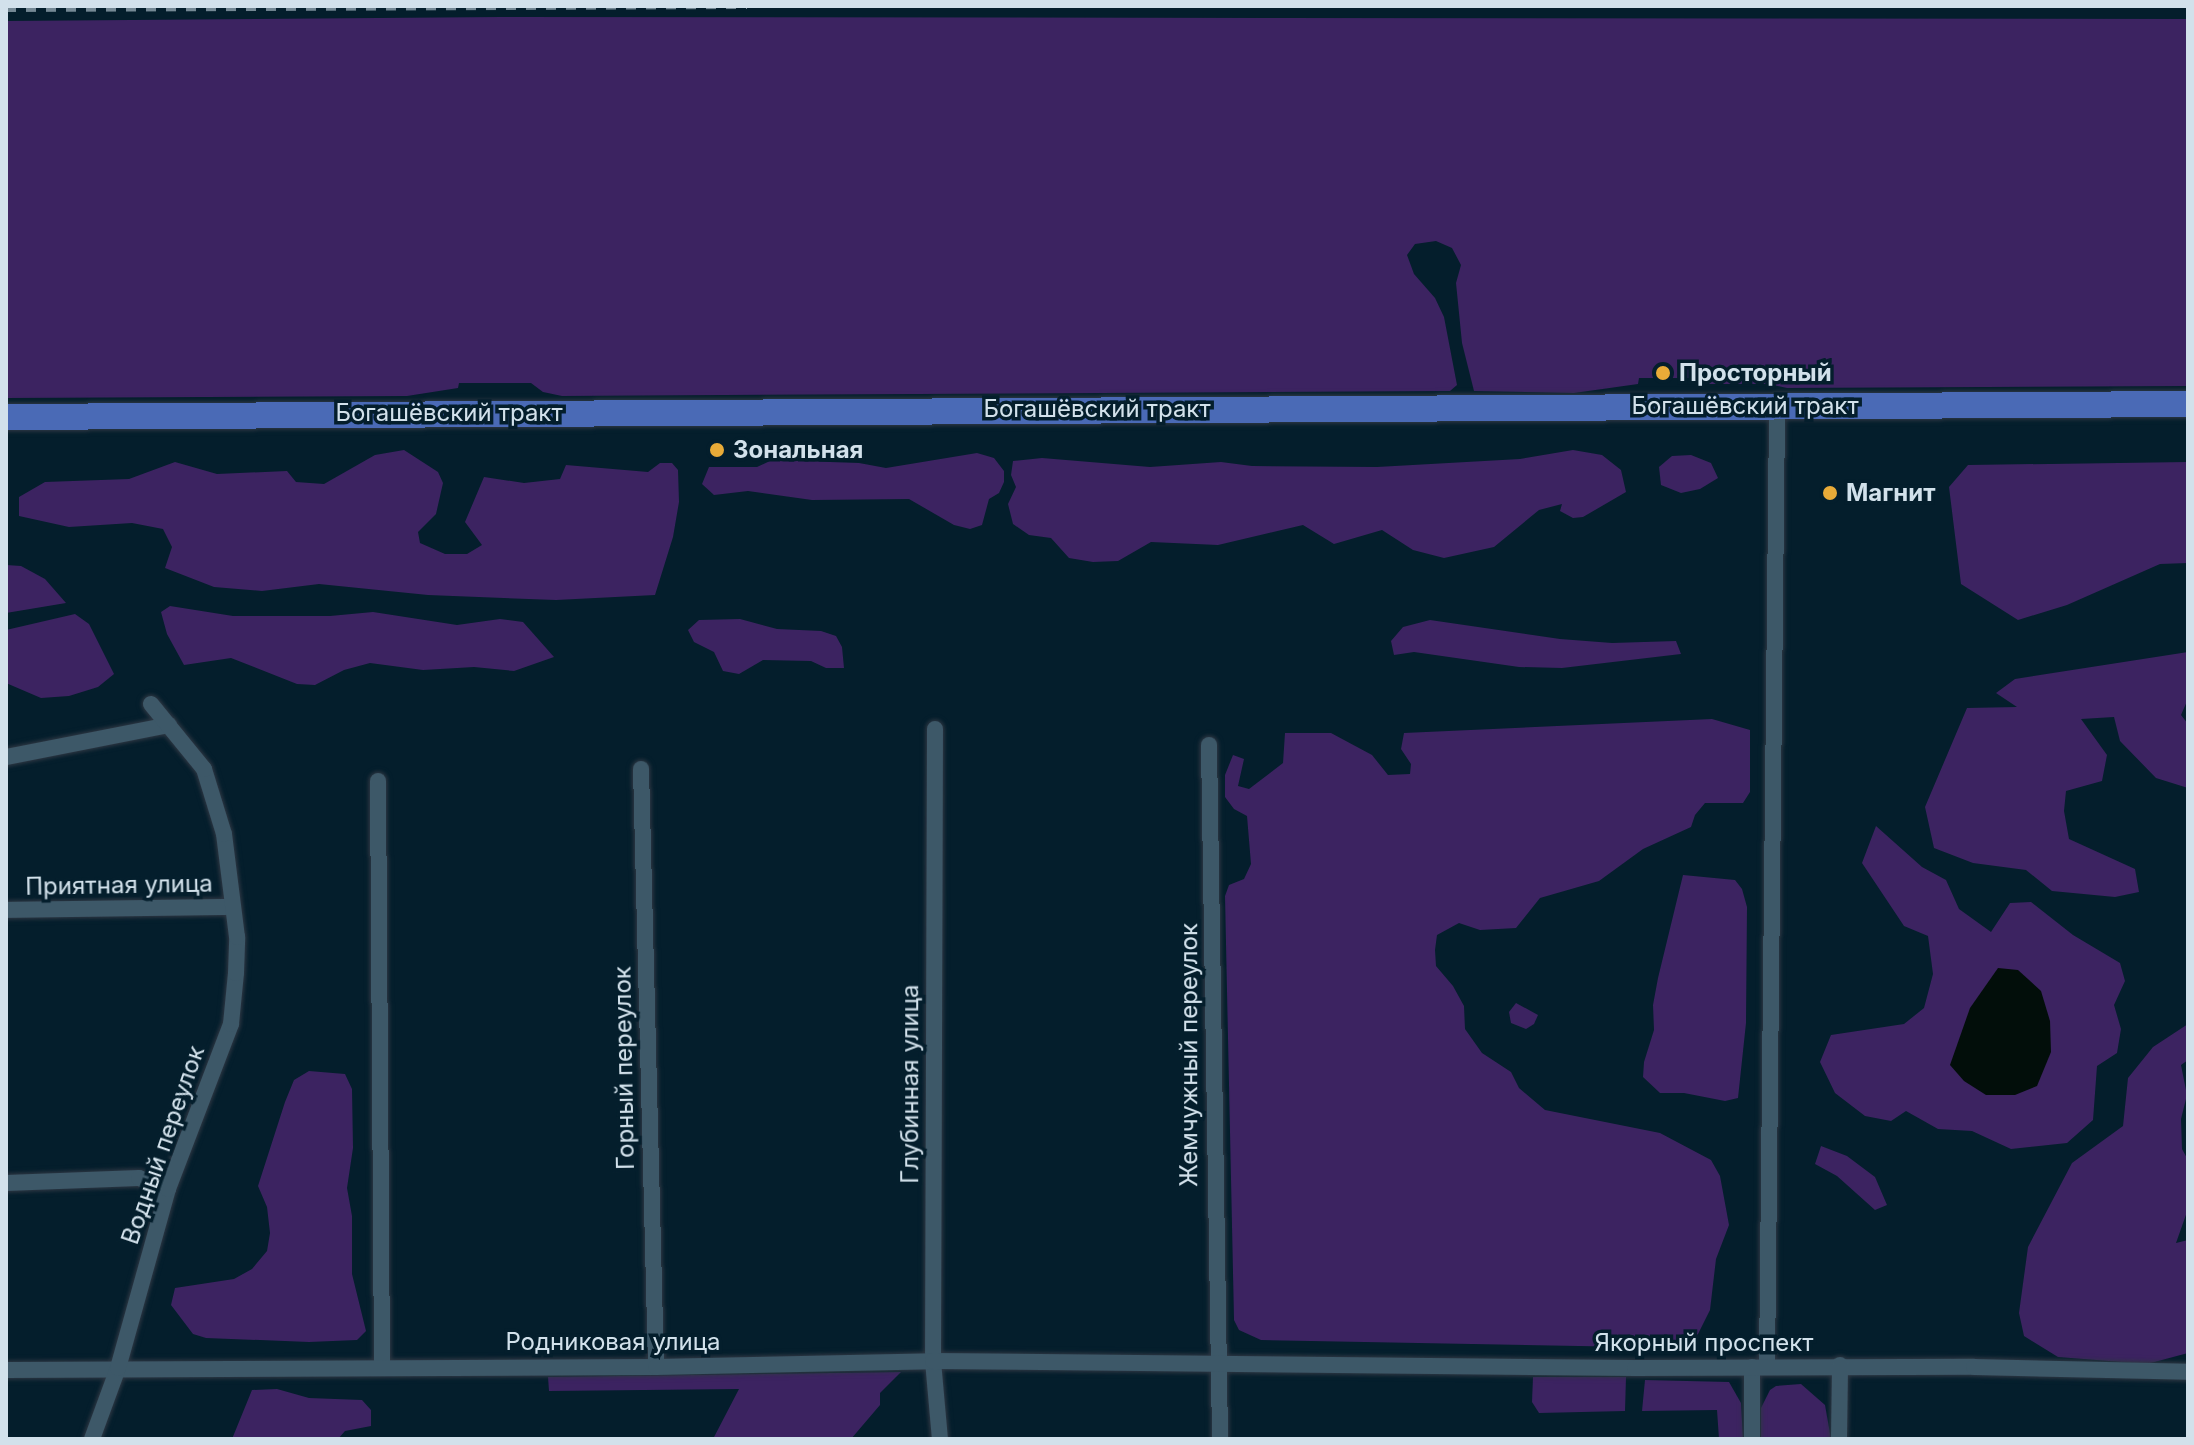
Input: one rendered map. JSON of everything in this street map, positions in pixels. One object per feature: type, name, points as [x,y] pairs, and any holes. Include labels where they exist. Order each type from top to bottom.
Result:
[{"type":"main road","name":"Богашёвский тракт","points":[[6,417],[2188,404]]},
{"type":"street","points":[[1752,1439],[1759,1367],[1777,407]]},
{"type":"street","name":"Водный переулок","points":[[92,1439],[118,1368],[168,1189],[231,1024],[237,937],[224,834],[204,769],[151,704]]},
{"type":"street","points":[[6,757],[169,725]]},
{"type":"street","name":"Глубинная улица","points":[[935,729],[933,1361],[940,1439]]},
{"type":"street","name":"Жемчужный переулок","points":[[1209,745],[1220,1439]]},
{"type":"street","name":"Горный переулок","points":[[641,769],[656,1367]]},
{"type":"street","points":[[378,781],[382,1366]]},
{"type":"street","name":"Приятная улица","points":[[6,910],[233,907]]},
{"type":"street","points":[[6,1183],[139,1178],[168,1189]]},
{"type":"street","name":"Родниковая улица","points":[[6,1370],[656,1367],[933,1361],[1221,1364]]},
{"type":"street","name":"Якорный проспект","points":[[1221,1364],[1840,1365],[2188,1372]]},
{"type":"street","points":[[1839,1439],[1840,1365]]},
{"type":"shaded area","points":[[501,17],[2188,19],[2188,386],[1787,388],[1769,384],[1694,384],[1693,378],[1639,378],[1638,384],[1574,393],[1474,391],[1462,343],[1456,283],[1461,265],[1452,248],[1436,241],[1415,244],[1407,255],[1414,274],[1435,298],[1444,317],[1457,385],[1450,391],[562,396],[543,392],[531,383],[459,383],[458,388],[407,396],[6,398],[6,21]]},
{"type":"shaded area","points":[[404,450],[438,472],[443,483],[436,514],[418,532],[420,543],[445,554],[467,554],[482,545],[465,522],[484,477],[524,483],[560,479],[566,465],[648,472],[660,463],[672,463],[678,470],[679,502],[673,537],[655,595],[556,600],[428,595],[319,584],[262,591],[214,587],[165,568],[172,547],[163,529],[132,523],[69,527],[19,516],[19,497],[45,482],[129,479],[175,462],[217,474],[287,471],[296,482],[324,484],[375,455]]},
{"type":"shaded area","points":[[1573,450],[1602,455],[1621,470],[1626,492],[1583,517],[1573,518],[1560,511],[1562,504],[1539,510],[1494,547],[1444,558],[1413,550],[1382,530],[1334,544],[1303,525],[1218,545],[1151,542],[1118,561],[1093,562],[1069,558],[1051,538],[1029,535],[1013,524],[1008,504],[1016,487],[1011,475],[1013,461],[1042,458],[1150,467],[1221,462],[1252,466],[1377,467],[1520,459]]},
{"type":"shaded area","points":[[977,453],[994,458],[1004,471],[1004,482],[999,493],[989,499],[982,525],[970,529],[954,525],[909,499],[812,500],[748,491],[714,495],[702,484],[709,467],[757,467],[772,460],[859,463],[886,468]]},
{"type":"shaded area","points":[[1691,455],[1711,463],[1718,478],[1700,489],[1681,493],[1661,485],[1659,467],[1672,456]]},
{"type":"shaded area","points":[[2188,462],[2188,563],[2160,564],[2067,605],[2018,620],[1961,584],[1949,487],[1968,465]]},
{"type":"shaded area","points":[[6,565],[21,566],[45,579],[66,603],[6,613]]},
{"type":"shaded area","points":[[170,606],[233,616],[330,616],[373,612],[457,625],[500,619],[523,622],[554,657],[514,671],[474,667],[423,670],[370,663],[344,670],[315,685],[297,684],[231,658],[184,665],[167,634],[161,612]]},
{"type":"shaded area","points":[[75,614],[89,624],[114,674],[98,687],[69,696],[41,698],[6,683],[6,630]]},
{"type":"shaded area","points":[[740,619],[777,629],[821,631],[836,636],[842,647],[844,668],[826,668],[811,661],[763,660],[739,674],[723,671],[714,652],[694,642],[688,630],[699,620]]},
{"type":"shaded area","points":[[1430,620],[1560,639],[1612,643],[1676,641],[1681,654],[1562,668],[1519,667],[1414,652],[1394,655],[1391,641],[1403,627]]},
{"type":"shaded area","points":[[2188,652],[2188,699],[2181,715],[2188,724],[2188,788],[2156,778],[2120,741],[2114,717],[2081,719],[2107,755],[2102,781],[2066,791],[2064,811],[2069,839],[2135,869],[2139,892],[2115,897],[2052,891],[2026,870],[1973,863],[1934,848],[1925,807],[1967,708],[2017,707],[1996,693],[2015,679]]},
{"type":"shaded area","points":[[1712,719],[1750,730],[1750,792],[1743,803],[1705,803],[1695,815],[1691,827],[1643,849],[1599,881],[1540,898],[1516,928],[1480,930],[1459,923],[1437,935],[1435,950],[1436,966],[1453,986],[1464,1006],[1465,1029],[1482,1053],[1511,1072],[1519,1088],[1545,1110],[1660,1133],[1711,1160],[1720,1176],[1729,1225],[1716,1259],[1710,1310],[1693,1344],[1688,1348],[1261,1340],[1239,1330],[1234,1320],[1225,896],[1229,885],[1244,879],[1251,864],[1247,816],[1234,809],[1225,797],[1225,775],[1233,755],[1244,759],[1238,786],[1249,789],[1283,763],[1285,733],[1331,733],[1372,755],[1388,775],[1410,774],[1411,764],[1401,749],[1404,733]]},
{"type":"shaded area","points":[[1876,826],[1922,867],[1946,880],[1959,909],[1991,932],[2010,903],[2031,902],[2073,935],[2120,963],[2125,981],[2114,1005],[2121,1029],[2117,1053],[2097,1066],[2093,1120],[2067,1143],[2011,1149],[1972,1131],[1938,1129],[1906,1111],[1891,1121],[1865,1116],[1835,1093],[1820,1062],[1831,1035],[1904,1024],[1924,1008],[1933,974],[1928,936],[1904,926],[1862,863]]},
{"type":"shaded area","points":[[1683,875],[1735,880],[1742,889],[1747,907],[1746,1023],[1738,1098],[1725,1101],[1684,1093],[1660,1093],[1643,1077],[1644,1062],[1654,1030],[1653,1005],[1658,978]]},
{"type":"shaded area","points":[[1998,968],[2018,970],[2041,991],[2050,1021],[2051,1052],[2037,1086],[2015,1095],[1986,1095],[1964,1081],[1950,1065],[1970,1008]]},
{"type":"shaded area","points":[[1516,1003],[1538,1015],[1534,1024],[1526,1029],[1511,1023],[1509,1012]]},
{"type":"shaded area","points":[[2188,1024],[2188,1060],[2181,1065],[2187,1095],[2181,1119],[2182,1149],[2188,1160],[2188,1209],[2176,1243],[2188,1240],[2188,1353],[2147,1364],[2058,1357],[2024,1336],[2019,1313],[2028,1247],[2072,1163],[2123,1126],[2128,1078],[2153,1047]]},
{"type":"shaded area","points":[[309,1071],[345,1074],[352,1089],[353,1148],[347,1188],[352,1216],[352,1274],[366,1331],[357,1340],[309,1342],[206,1338],[193,1334],[171,1305],[175,1288],[234,1279],[252,1269],[267,1251],[270,1233],[267,1207],[258,1186],[294,1080]]},
{"type":"shaded area","points":[[1821,1146],[1847,1156],[1875,1177],[1887,1205],[1875,1210],[1837,1176],[1815,1164]]},
{"type":"shaded area","points":[[901,1372],[880,1393],[880,1405],[851,1439],[713,1439],[739,1389],[549,1391],[548,1377]]},
{"type":"shaded area","points":[[1533,1377],[1626,1377],[1625,1411],[1539,1413],[1532,1402]]},
{"type":"shaded area","points":[[1645,1380],[1729,1382],[1741,1403],[1743,1439],[1719,1439],[1717,1410],[1642,1411]]},
{"type":"shaded area","points":[[1801,1384],[1825,1405],[1831,1439],[1761,1439],[1761,1408],[1770,1390],[1776,1386]]},
{"type":"shaded area","points":[[277,1389],[309,1398],[362,1400],[371,1410],[371,1426],[345,1431],[338,1439],[232,1439],[252,1390]]},
{"type":"railway","points":[[6,9],[747,6]]},
{"type":"place","name":"Просторный","points":[[1663,373]]},
{"type":"place","name":"Зональная","points":[[717,450]]},
{"type":"place","name":"Магнит","points":[[1830,493]]}]
